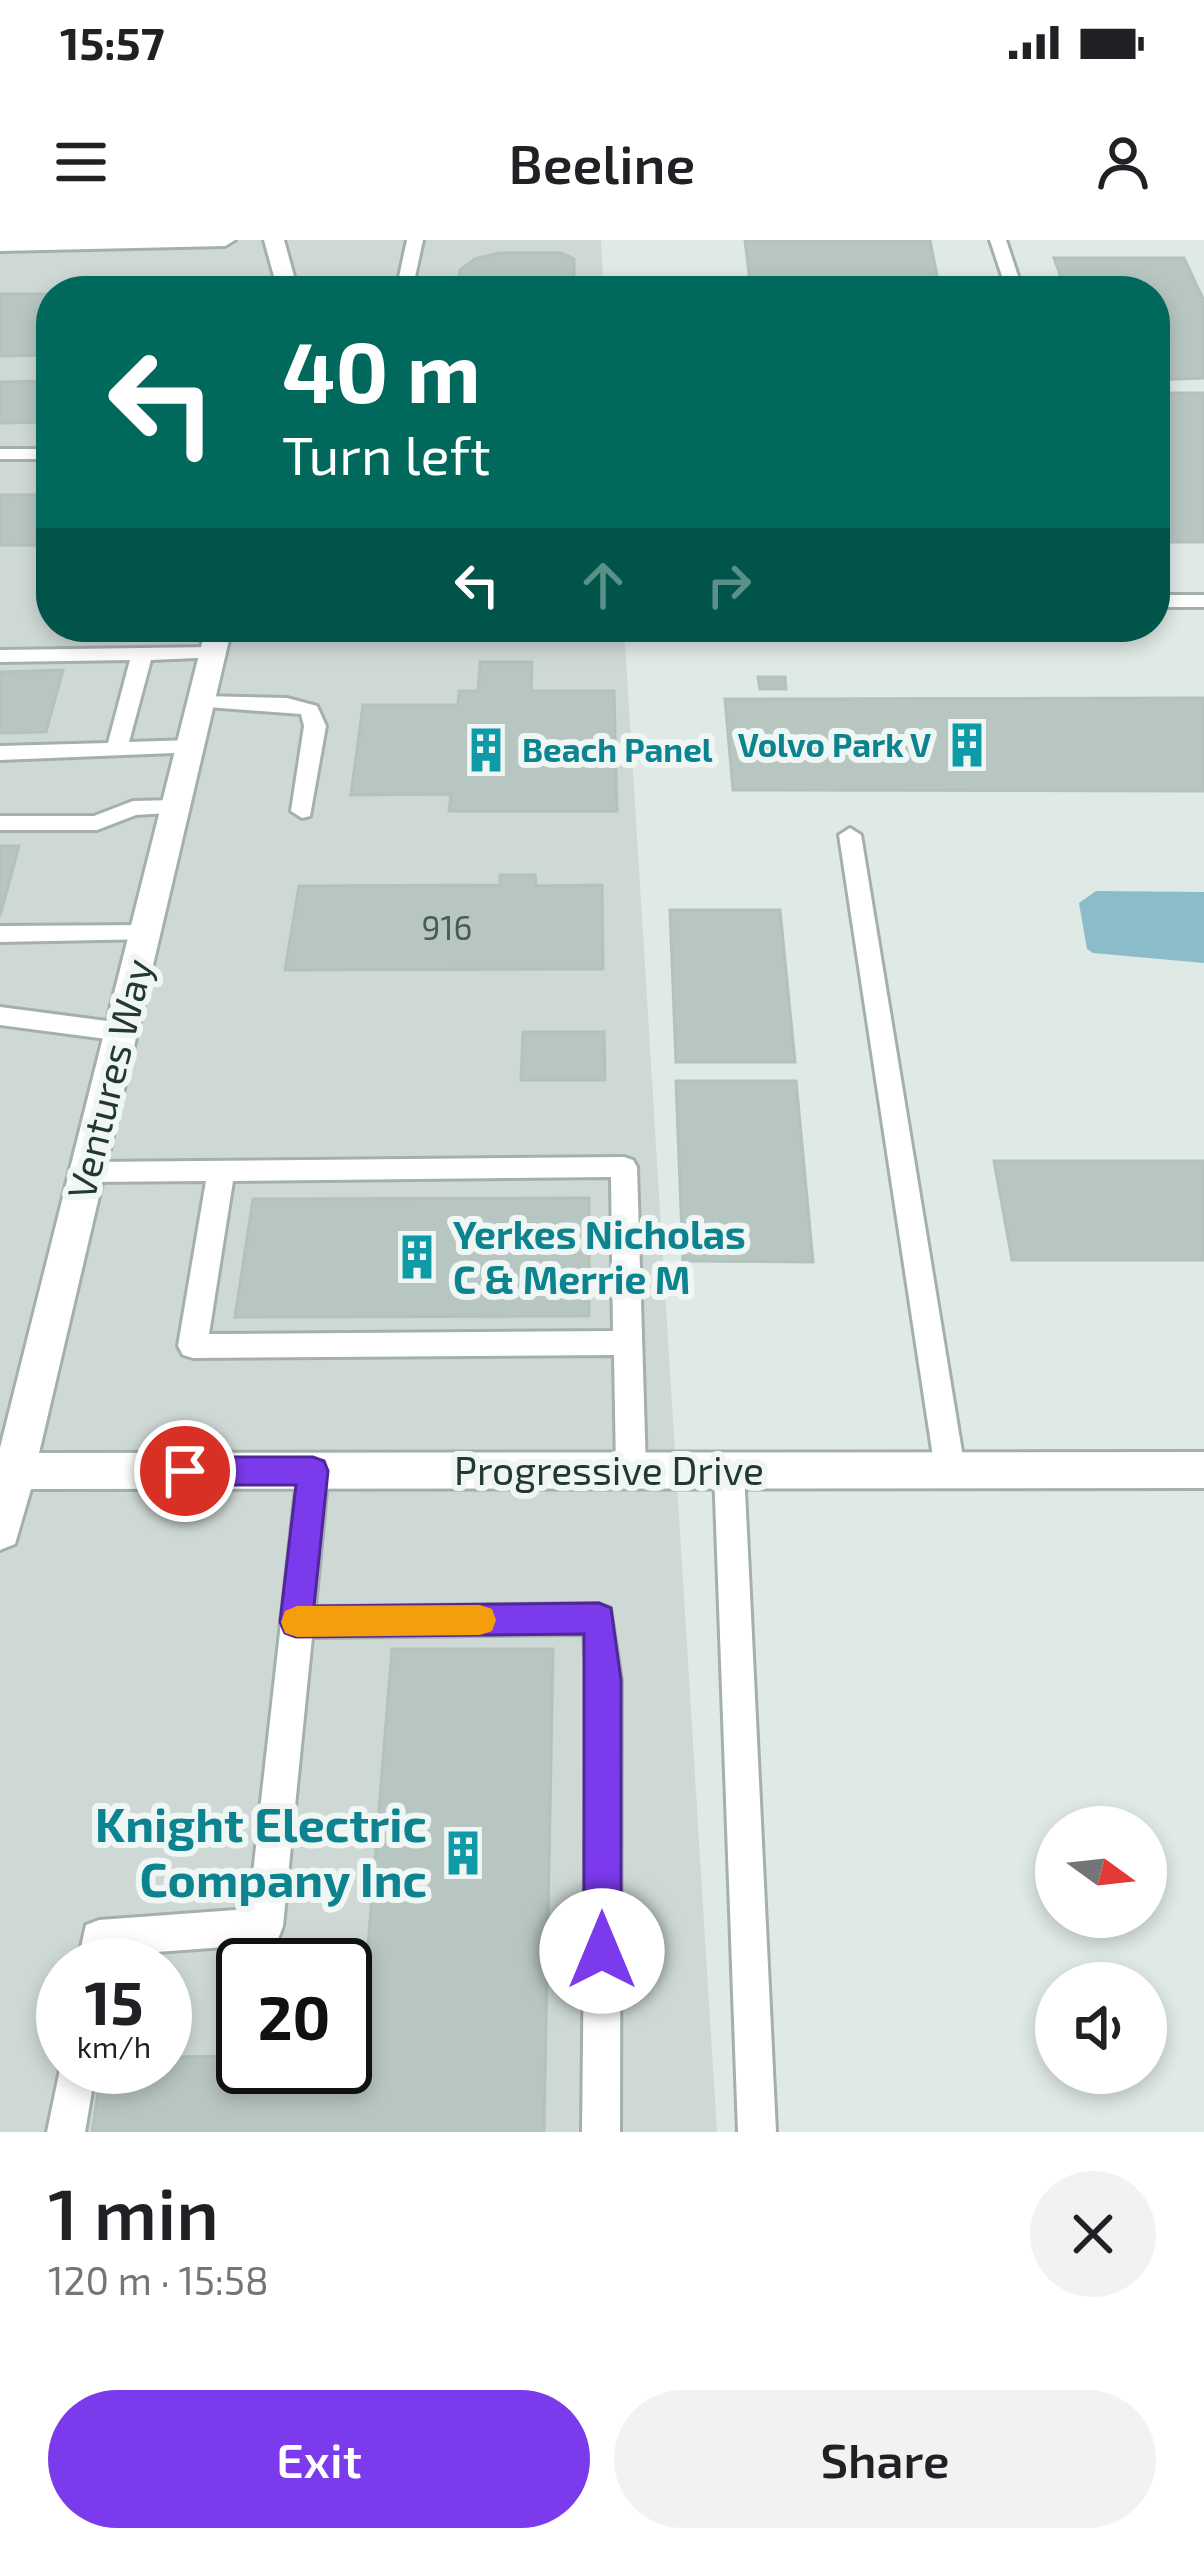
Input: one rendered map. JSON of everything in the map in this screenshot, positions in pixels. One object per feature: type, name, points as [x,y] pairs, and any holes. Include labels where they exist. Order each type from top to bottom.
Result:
[{"type":"street","points":[[0,245],[225,240]]},
{"type":"street","points":[[274,240],[285,276]]},
{"type":"street","name":"Ventures Way","points":[[0,1531],[8,1482],[216,642]]},
{"type":"street","name":"Progressive Drive","points":[[8,1482],[313,1471],[1204,1470]]},
{"type":"lane","points":[[407,276],[415,240]]},
{"type":"lane","points":[[998,240],[1010,276]]},
{"type":"lane","points":[[0,454],[36,454]]},
{"type":"lane","points":[[1170,602],[1204,601]]},
{"type":"lane","points":[[0,656],[142,655],[206,642]]},
{"type":"lane","points":[[117,749],[142,655]]},
{"type":"lane","points":[[201,702],[287,704],[310,710],[315,726],[302,811]]},
{"type":"lane","points":[[0,754],[190,747]]},
{"type":"lane","points":[[0,824],[97,823],[133,808],[176,807]]},
{"type":"lane","points":[[850,835],[950,1470]]},
{"type":"lane","points":[[0,934],[145,933]]},
{"type":"lane","points":[[0,1016],[122,1032]]},
{"type":"lane","points":[[87,1172],[624,1167],[631,1470]]},
{"type":"lane","points":[[221,1171],[193,1346],[628,1343]]},
{"type":"lane","points":[[729,1470],[758,2132]]},
{"type":"lane","points":[[99,1938],[265,1926],[313,1471]]},
{"type":"lane","points":[[296,1622],[599,1618],[604,1680],[601,2132]]},
{"type":"lane","points":[[66,2132],[72,2094]]},
{"type":"shaded area","points":[[0,240],[601,240],[603,276],[36,276],[36,642],[625,642],[717,2132],[0,2132]]},
{"type":"water","points":[[1096,891],[1204,892],[1204,963],[1087,949],[1079,903]]},
{"type":"building","points":[[745,240],[930,240],[937,276],[749,276]]},
{"type":"building","points":[[499,253],[561,253],[574,259],[574,276],[459,276],[460,270],[475,259]]},
{"type":"building","points":[[1054,258],[1184,258],[1204,301],[1204,378],[1170,379],[1170,276],[1061,276]]},
{"type":"building","points":[[0,294],[36,294],[36,355],[0,356]]},
{"type":"building","points":[[36,381],[36,422],[0,423],[0,382]]},
{"type":"building","points":[[1170,393],[1204,393],[1204,542],[1170,542]]},
{"type":"building","points":[[0,495],[36,495],[36,545],[0,545]]},
{"type":"building","name":"Beach Panel","points":[[480,662],[532,662],[531,691],[614,691],[617,811],[449,811],[451,794],[351,795],[363,705],[458,705],[459,691],[478,691]]},
{"type":"building","points":[[63,670],[46,732],[0,733],[0,672]]},
{"type":"building","points":[[758,677],[785,677],[786,689],[760,689]]},
{"type":"building","name":"Volvo Park V","points":[[1204,698],[1204,791],[733,790],[725,699]]},
{"type":"building","points":[[0,846],[19,846],[0,916]]},
{"type":"building","points":[[500,875],[535,875],[536,886],[602,885],[603,969],[285,970],[299,886],[500,885]]},
{"type":"building","points":[[670,910],[780,910],[795,1062],[676,1062]]},
{"type":"building","points":[[523,1032],[604,1032],[605,1080],[521,1080]]},
{"type":"building","points":[[676,1081],[796,1081],[813,1262],[683,1261]]},
{"type":"building","points":[[994,1161],[1204,1161],[1204,1260],[1012,1260]]},
{"type":"building","name":"Yerkes Nicholas C & Merrie M","points":[[589,1198],[589,1316],[235,1317],[253,1199]]},
{"type":"building","name":"Knight Electric Company Inc","points":[[392,1649],[553,1649],[544,2132],[92,2132],[98,2094],[192,2094],[192,2057],[216,2056],[216,2094],[372,2094],[369,1938]]},
{"type":"slow traffic","points":[[297,1622],[480,1620]]},
{"type":"place","name":"Volvo Park V","points":[[967,745]]},
{"type":"place","name":"Beach Panel","points":[[486,750]]},
{"type":"place","name":"Yerkes Nicholas C & Merrie M","points":[[417,1257]]},
{"type":"place","name":"Knight Electric Company Inc","points":[[463,1853]]},
{"type":"route","points":[[185,1471],[313,1471],[296,1622],[599,1618],[604,1680],[602,1951]]}]
